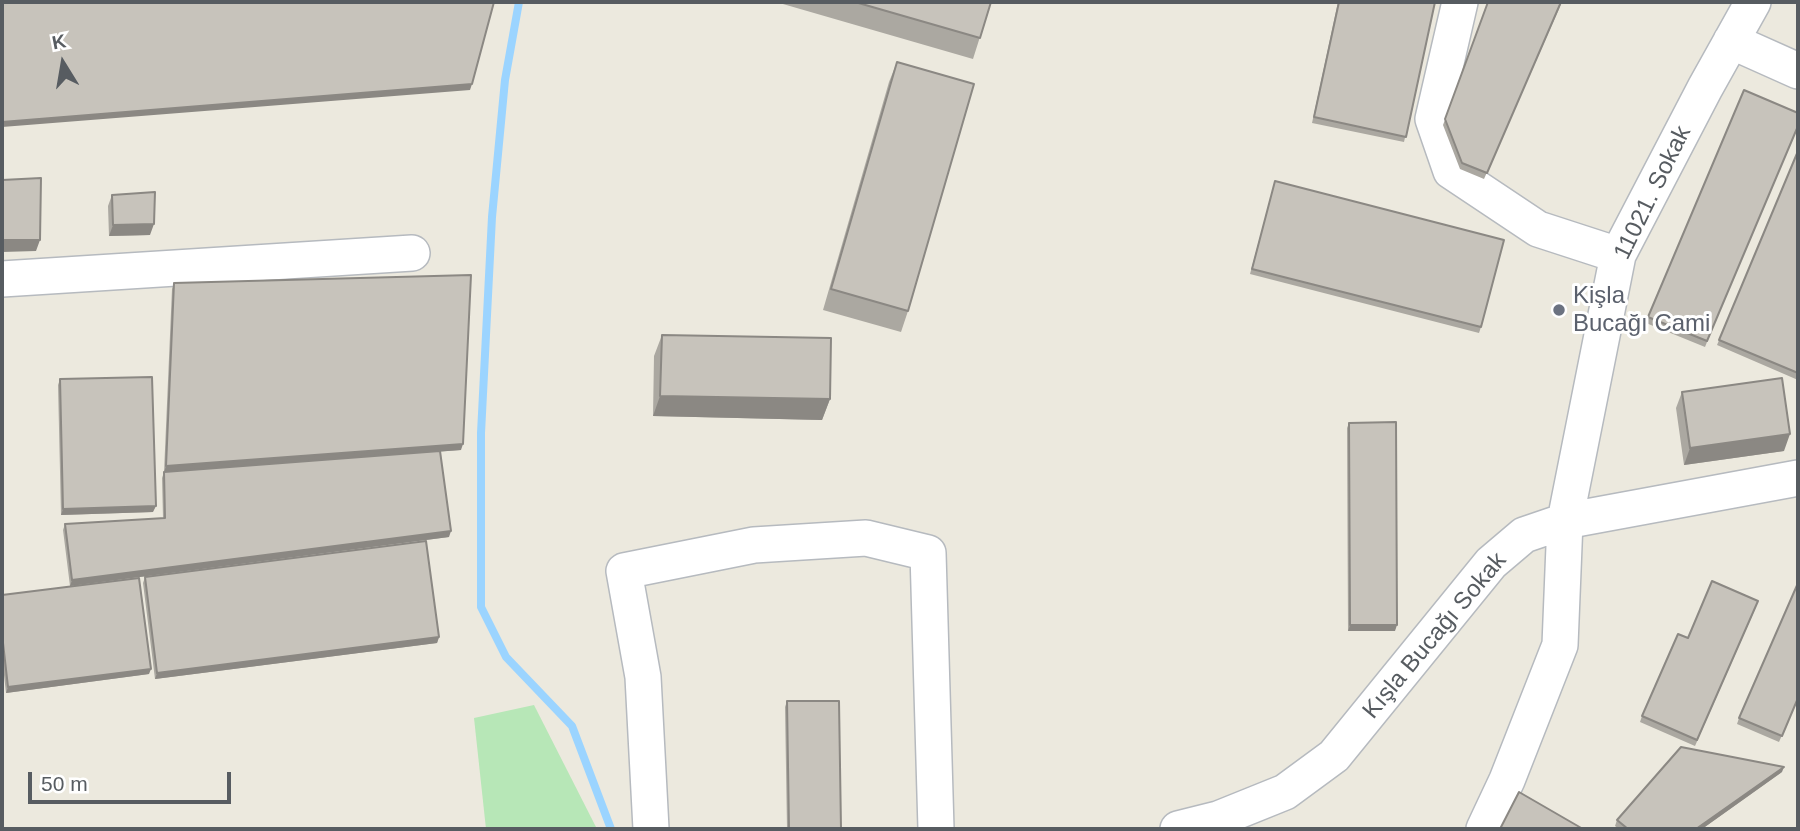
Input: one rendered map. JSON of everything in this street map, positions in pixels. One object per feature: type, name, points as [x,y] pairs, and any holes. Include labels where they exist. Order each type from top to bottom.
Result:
[{"type":"street","points":[[1460,2],[1433,119],[1451,171],[1538,229],[1618,255]]},
{"type":"street","name":"11021. Sokak","points":[[1484,829],[1507,779],[1560,645],[1564,520],[1618,255],[1753,2]]},
{"type":"street","points":[[1731,41],[1798,71]]},
{"type":"street","points":[[2,279],[412,253]]},
{"type":"street","name":"Kışla Bucağı Sokak","points":[[1178,829],[1218,819],[1285,792],[1334,756],[1491,563],[1524,535],[1564,520],[1798,478]]},
{"type":"street","points":[[652,829],[643,677],[624,571],[754,545],[866,538],[928,553],[936,829]]},
{"type":"green space","points":[[534,705],[597,829],[486,829],[474,718]]},
{"type":"building","points":[[2,2],[494,2],[472,84],[2,122]]},
{"type":"building","points":[[855,2],[991,2],[980,38]]},
{"type":"building","points":[[1339,2],[1435,2],[1406,137],[1314,117]]},
{"type":"building","points":[[1488,2],[1561,2],[1487,173],[1462,163],[1445,119]]},
{"type":"building","points":[[897,62],[974,84],[908,311],[831,289]]},
{"type":"building","points":[[1744,90],[1798,113],[1798,126],[1707,341],[1648,317]]},
{"type":"building","points":[[1798,151],[1798,373],[1719,340]]},
{"type":"building","points":[[41,178],[40,240],[2,240],[2,180]]},
{"type":"building","points":[[1275,181],[1504,240],[1481,327],[1252,269]]},
{"type":"building","points":[[155,192],[154,224],[113,225],[112,195]]},
{"type":"building","points":[[471,275],[463,444],[166,466],[174,283]]},
{"type":"building","points":[[662,335],[831,338],[830,399],[660,396]]},
{"type":"building","points":[[152,377],[156,506],[63,509],[60,379]]},
{"type":"building","points":[[1782,378],[1790,434],[1690,448],[1682,392]]},
{"type":"building","points":[[1396,422],[1397,625],[1350,625],[1349,423]]},
{"type":"building","points":[[440,451],[451,531],[72,580],[65,524],[165,518],[164,472]]},
{"type":"building","points":[[426,541],[439,637],[157,673],[145,577]]},
{"type":"building","points":[[139,578],[151,669],[8,687],[2,634],[2,595]]},
{"type":"building","points":[[1712,581],[1758,601],[1697,740],[1642,716],[1678,634],[1688,638]]},
{"type":"building","points":[[1798,583],[1798,698],[1782,736],[1739,718]]},
{"type":"building","points":[[787,701],[839,701],[841,829],[789,829]]},
{"type":"building","points":[[1681,747],[1784,767],[1696,829],[1628,829],[1617,820]]},
{"type":"building","points":[[1519,792],[1583,829],[1500,829]]},
{"type":"waterway","points":[[519,2],[505,80],[492,217],[481,433],[481,607],[506,657],[572,726],[611,829]]},
{"type":"place","name":"Kişla Bucağı Cami","points":[[1559,310]]}]
